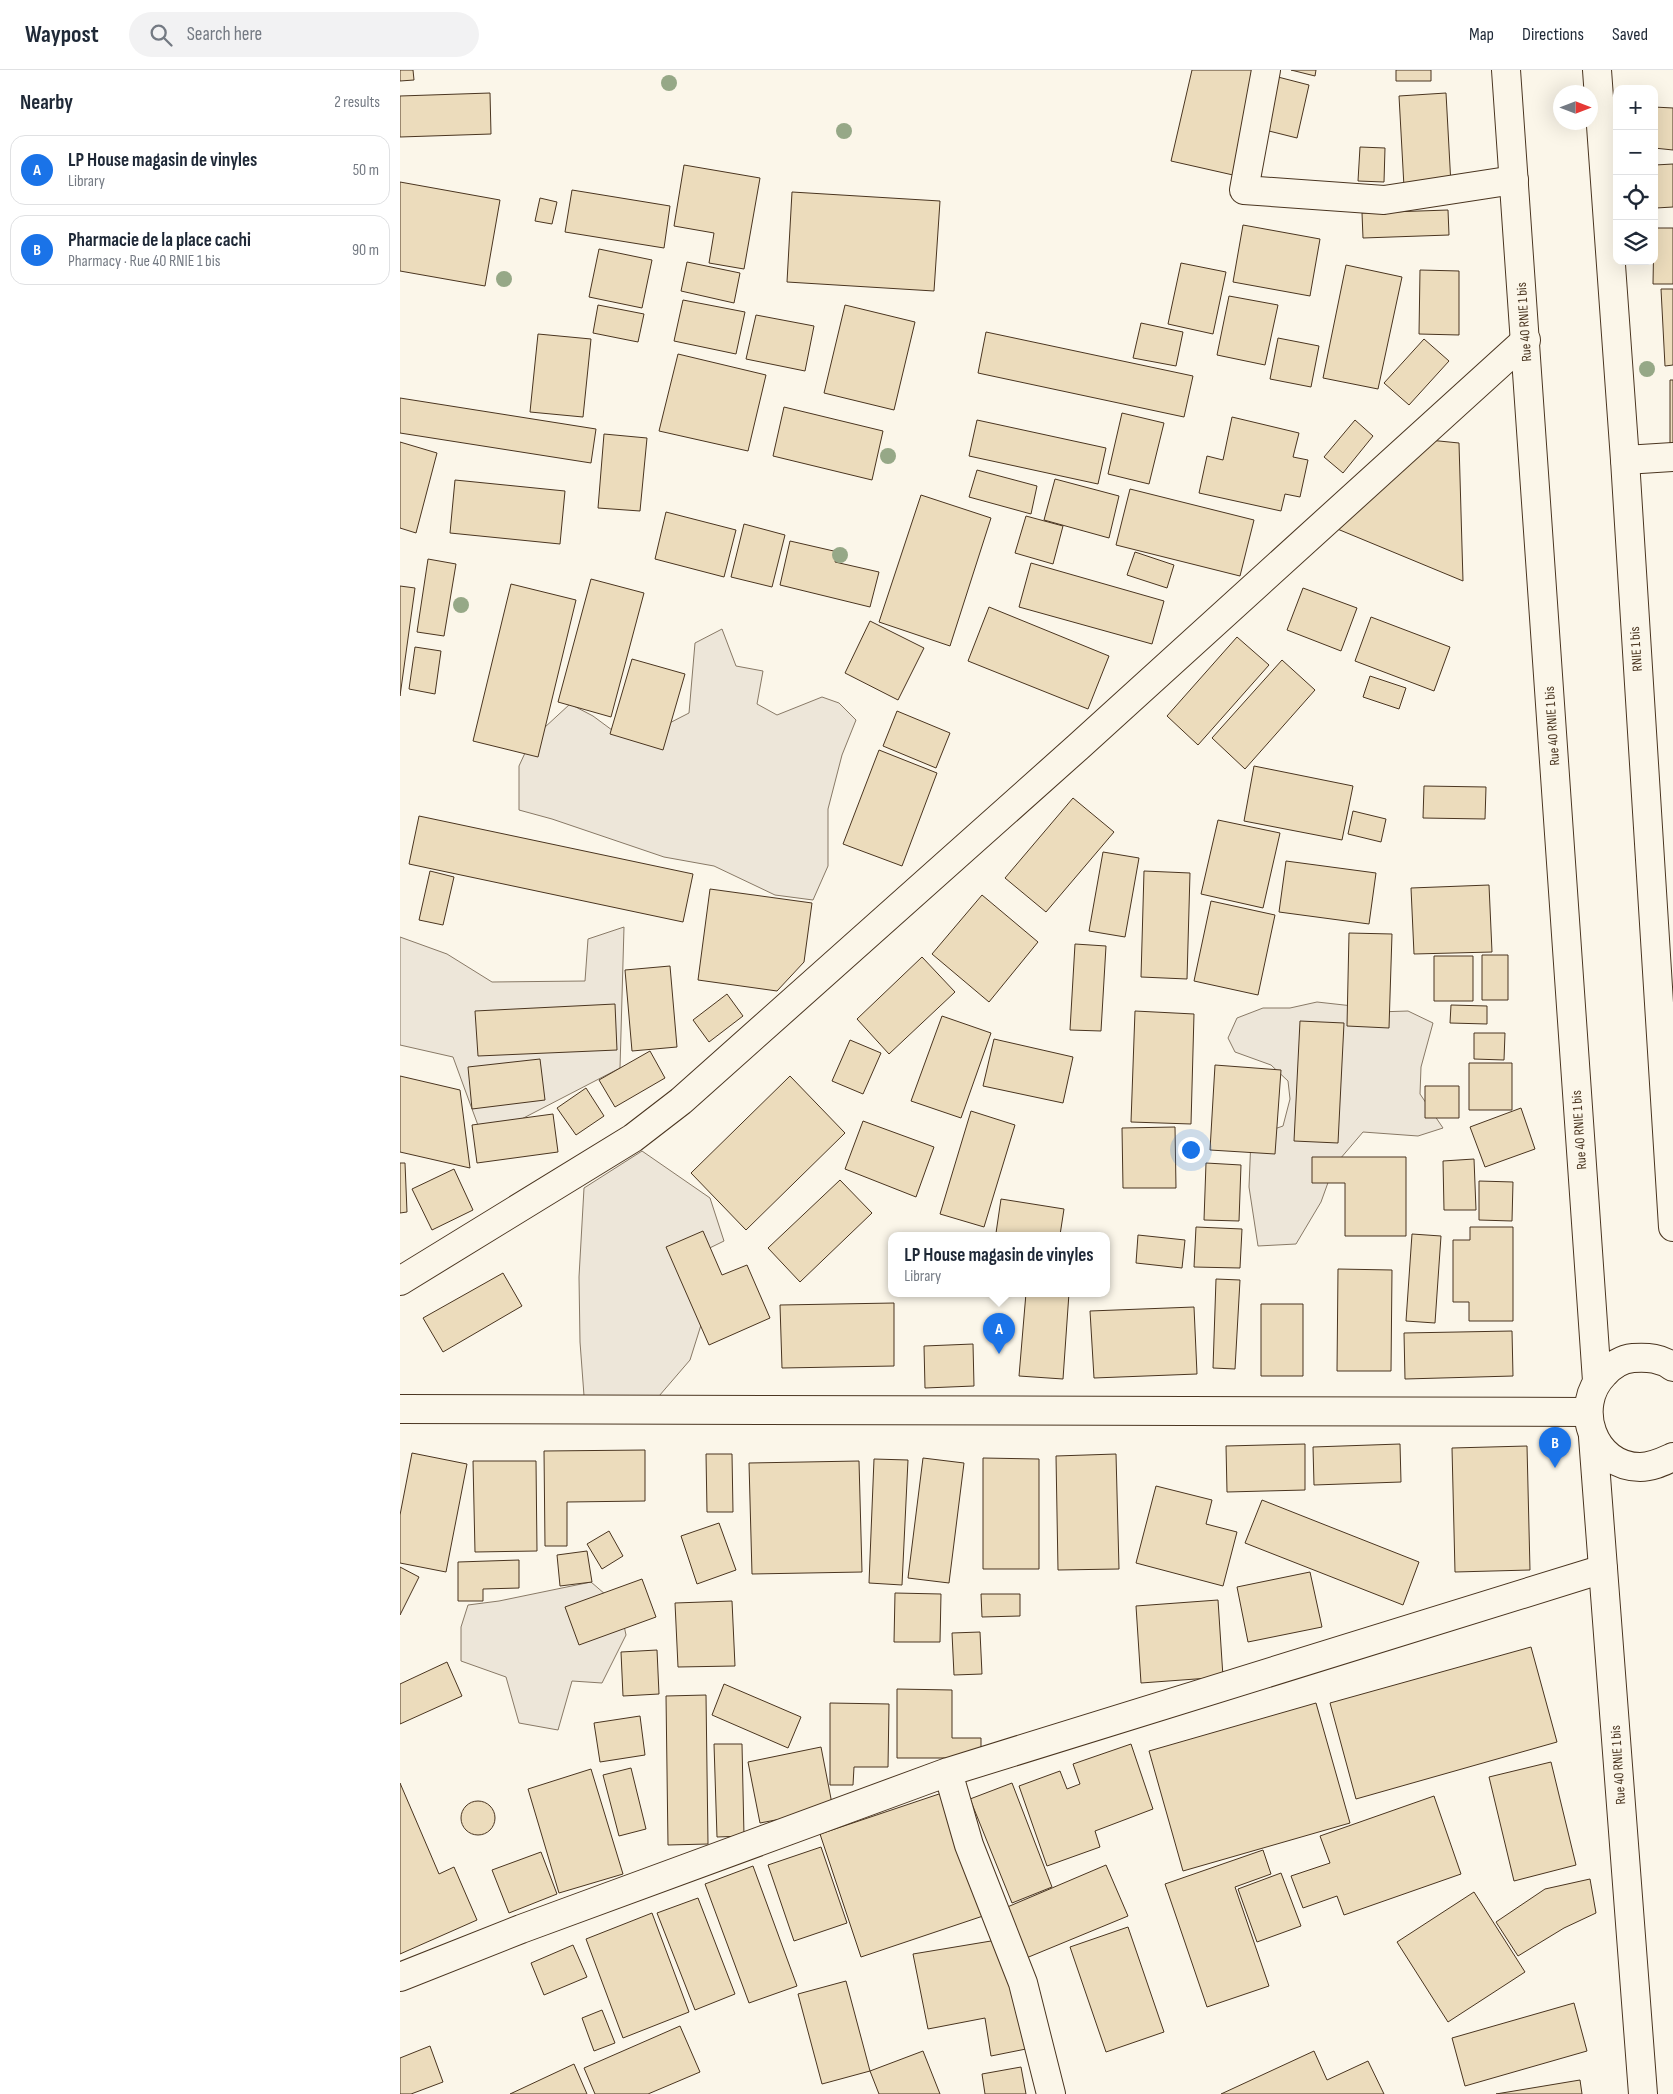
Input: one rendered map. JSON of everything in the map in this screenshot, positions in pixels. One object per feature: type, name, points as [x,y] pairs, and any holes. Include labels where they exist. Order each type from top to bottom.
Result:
[{"type":"street","points":[[1266,70],[1244,190],[1384,200],[1514,180]]},
{"type":"street","name":"Rue 40 RNIE 1 bis","points":[[1506,70],[1596,1381],[1590,1396],[1591,1424],[1604,1569],[1643,2094]]},
{"type":"street","name":"RNIE 1 bis","points":[[1596,70],[1625,460],[1673,1227]]},
{"type":"street","points":[[400,1281],[634,1138],[681,1101],[1078,747],[1526,340]]},
{"type":"street","points":[[1625,460],[1673,457]]},
{"type":"street","points":[[1596,1381],[1610,1367],[1628,1359],[1648,1357],[1666,1362],[1673,1367]]},
{"type":"street","points":[[400,1409],[1591,1424],[1605,1452],[1620,1463],[1639,1467],[1658,1464],[1673,1457]]},
{"type":"street","points":[[400,1977],[521,1929],[948,1772],[1604,1569]]},
{"type":"street","points":[[948,1772],[969,1845],[1023,1983],[1051,2094]]},
{"type":"shaded area","points":[[722,629],[736,666],[763,671],[757,704],[777,715],[822,697],[839,703],[856,720],[842,755],[828,809],[828,866],[813,900],[775,895],[714,866],[664,857],[552,819],[519,810],[519,766],[531,740],[570,704],[593,716],[616,733],[650,733],[689,713],[695,643]]},
{"type":"shaded area","points":[[624,927],[620,1068],[483,1139],[453,1057],[400,1045],[400,937],[447,954],[492,982],[585,981],[588,939]]},
{"type":"shaded area","points":[[1317,1002],[1353,1006],[1377,1012],[1408,1011],[1433,1023],[1421,1067],[1420,1094],[1443,1128],[1418,1136],[1363,1132],[1334,1166],[1321,1202],[1296,1244],[1258,1246],[1249,1187],[1251,1137],[1283,1126],[1290,1099],[1288,1081],[1271,1065],[1235,1052],[1228,1038],[1237,1018],[1263,1008],[1290,1008]]},
{"type":"shaded area","points":[[642,1151],[710,1198],[724,1241],[685,1260],[707,1306],[690,1360],[647,1410],[585,1409],[580,1342],[579,1277],[584,1188]]},
{"type":"shaded area","points":[[591,1582],[620,1607],[626,1635],[602,1683],[572,1681],[558,1730],[519,1723],[506,1677],[461,1661],[461,1627],[468,1605],[499,1601]]},
{"type":"building","points":[[400,70],[413,70],[414,80],[400,81]]},
{"type":"building","points":[[1192,70],[1258,70],[1233,175],[1171,161]]},
{"type":"building","points":[[1291,70],[1316,70],[1315,76]]},
{"type":"building","points":[[1396,70],[1431,70],[1431,81],[1396,81]]},
{"type":"building","points":[[1278,77],[1309,85],[1297,138],[1265,130]]},
{"type":"building","points":[[490,93],[491,134],[400,137],[400,96]]},
{"type":"building","points":[[1446,93],[1451,185],[1404,187],[1399,96]]},
{"type":"building","points":[[1658,107],[1673,108],[1673,150],[1658,148]]},
{"type":"building","points":[[1360,147],[1385,148],[1384,182],[1358,181]]},
{"type":"building","points":[[1673,164],[1673,207],[1658,208],[1658,165]]},
{"type":"building","points":[[684,165],[760,178],[744,269],[709,263],[714,233],[674,226]]},
{"type":"building","points":[[400,182],[500,200],[485,286],[400,271]]},
{"type":"building","points":[[572,190],[670,206],[664,248],[565,232]]},
{"type":"building","points":[[792,192],[940,201],[934,291],[787,282]]},
{"type":"building","points":[[540,198],[557,202],[552,224],[535,221]]},
{"type":"building","points":[[1448,210],[1449,235],[1363,238],[1362,213]]},
{"type":"building","points":[[1243,225],[1320,239],[1310,296],[1233,282]]},
{"type":"building","points":[[1658,228],[1673,228],[1673,284],[1653,284],[1653,265],[1658,265]]},
{"type":"building","points":[[599,249],[652,260],[642,308],[589,297]]},
{"type":"building","points":[[687,262],[740,273],[734,303],[681,291]]},
{"type":"building","points":[[1181,263],[1226,272],[1213,334],[1168,324]]},
{"type":"building","points":[[1346,265],[1402,277],[1378,389],[1323,378]]},
{"type":"building","points":[[1420,270],[1459,271],[1459,335],[1419,334]]},
{"type":"building","points":[[1661,289],[1673,289],[1673,365],[1665,366]]},
{"type":"building","points":[[1229,296],[1278,305],[1265,365],[1217,355]]},
{"type":"building","points":[[683,300],[745,312],[736,354],[674,341]]},
{"type":"building","points":[[598,305],[644,314],[638,342],[593,333]]},
{"type":"building","points":[[845,305],[915,322],[894,410],[824,393]]},
{"type":"building","points":[[756,315],[814,326],[805,371],[746,359]]},
{"type":"building","points":[[1141,323],[1183,332],[1176,366],[1133,358]]},
{"type":"building","points":[[986,332],[1193,376],[1184,417],[978,373]]},
{"type":"building","points":[[538,334],[591,339],[583,417],[530,412]]},
{"type":"building","points":[[1278,338],[1319,346],[1311,387],[1270,379]]},
{"type":"building","points":[[1424,339],[1449,361],[1409,405],[1384,383]]},
{"type":"building","points":[[678,354],[766,375],[748,451],[659,431]]},
{"type":"building","points":[[1670,380],[1673,380],[1673,445],[1670,445]]},
{"type":"building","points":[[400,398],[596,429],[591,463],[400,433]]},
{"type":"building","points":[[784,407],[883,431],[872,480],[773,456]]},
{"type":"building","points":[[1122,413],[1164,423],[1149,484],[1108,474]]},
{"type":"building","points":[[1232,417],[1299,433],[1293,457],[1308,460],[1300,497],[1285,494],[1281,511],[1199,493],[1207,456],[1223,460]]},
{"type":"building","points":[[977,420],[1106,448],[1098,484],[969,456]]},
{"type":"building","points":[[1355,420],[1373,436],[1343,473],[1324,457]]},
{"type":"building","points":[[604,434],[647,438],[640,511],[598,508]]},
{"type":"building","points":[[1429,440],[1459,443],[1463,581],[1335,528]]},
{"type":"building","points":[[400,442],[437,453],[416,533],[400,528]]},
{"type":"building","points":[[977,470],[1037,486],[1031,514],[969,497]]},
{"type":"building","points":[[1055,479],[1119,496],[1109,538],[1044,520]]},
{"type":"building","points":[[455,480],[565,491],[560,544],[450,533]]},
{"type":"building","points":[[1130,489],[1254,520],[1240,576],[1116,545]]},
{"type":"building","points":[[921,495],[991,518],[950,646],[879,622]]},
{"type":"building","points":[[666,512],[736,530],[724,577],[655,559]]},
{"type":"building","points":[[1026,516],[1063,526],[1053,564],[1015,553]]},
{"type":"building","points":[[744,524],[785,535],[772,587],[731,577]]},
{"type":"building","points":[[790,541],[838,552],[835,562],[879,572],[870,607],[780,585]]},
{"type":"building","points":[[1135,552],[1174,565],[1167,588],[1127,575]]},
{"type":"building","points":[[428,559],[456,564],[444,636],[417,632]]},
{"type":"building","points":[[1031,563],[1164,601],[1152,644],[1019,607]]},
{"type":"building","points":[[591,579],[644,593],[611,717],[558,702]]},
{"type":"building","points":[[511,584],[576,600],[538,757],[473,741]]},
{"type":"building","points":[[400,586],[415,588],[400,696]]},
{"type":"building","points":[[1303,588],[1357,608],[1341,651],[1287,630]]},
{"type":"building","points":[[989,607],[1109,656],[1088,709],[968,661]]},
{"type":"building","points":[[1371,617],[1450,647],[1434,691],[1355,661]]},
{"type":"building","points":[[870,621],[924,648],[898,700],[845,673]]},
{"type":"building","points":[[1237,637],[1269,665],[1198,745],[1167,716]]},
{"type":"building","points":[[415,647],[441,651],[435,694],[409,689]]},
{"type":"building","points":[[632,659],[685,674],[663,750],[610,734]]},
{"type":"building","points":[[1282,660],[1315,690],[1245,769],[1212,738]]},
{"type":"building","points":[[1370,676],[1406,688],[1399,709],[1363,697]]},
{"type":"building","points":[[897,711],[950,733],[936,768],[883,746]]},
{"type":"building","points":[[879,750],[937,773],[902,866],[843,844]]},
{"type":"building","points":[[1254,766],[1353,786],[1342,840],[1244,821]]},
{"type":"building","points":[[1424,786],[1486,787],[1485,819],[1423,818]]},
{"type":"building","points":[[1073,798],[1114,832],[1046,912],[1005,878]]},
{"type":"building","points":[[1353,811],[1386,819],[1381,842],[1348,834]]},
{"type":"building","points":[[419,816],[693,874],[683,922],[409,864]]},
{"type":"building","points":[[1218,820],[1280,833],[1263,908],[1201,894]]},
{"type":"building","points":[[1103,852],[1139,858],[1125,937],[1089,931]]},
{"type":"building","points":[[1286,861],[1376,873],[1369,924],[1279,912]]},
{"type":"building","points":[[430,871],[454,877],[443,925],[419,920]]},
{"type":"building","points":[[1144,871],[1190,873],[1187,979],[1141,977]]},
{"type":"building","points":[[1489,885],[1492,952],[1414,954],[1411,888]]},
{"type":"building","points":[[710,889],[812,903],[804,962],[777,991],[698,980]]},
{"type":"building","points":[[982,895],[1038,942],[989,1002],[932,954]]},
{"type":"building","points":[[1211,901],[1275,915],[1258,995],[1194,981]]},
{"type":"building","points":[[1349,933],[1392,934],[1389,1028],[1347,1026]]},
{"type":"building","points":[[1075,944],[1106,946],[1101,1031],[1070,1030]]},
{"type":"building","points":[[1482,955],[1508,955],[1508,1000],[1482,1000]]},
{"type":"building","points":[[1434,956],[1473,956],[1473,1001],[1434,1001]]},
{"type":"building","points":[[922,957],[955,992],[889,1054],[857,1019]]},
{"type":"building","points":[[670,966],[677,1047],[632,1051],[625,970]]},
{"type":"building","points":[[727,994],[743,1016],[709,1042],[693,1020]]},
{"type":"building","points":[[615,1004],[617,1050],[478,1056],[475,1011]]},
{"type":"building","points":[[1451,1005],[1487,1006],[1487,1024],[1450,1023]]},
{"type":"building","points":[[1135,1011],[1194,1014],[1191,1124],[1131,1122]]},
{"type":"building","points":[[942,1016],[991,1033],[961,1118],[911,1101]]},
{"type":"building","points":[[1300,1021],[1344,1023],[1338,1143],[1294,1141]]},
{"type":"building","points":[[1474,1033],[1505,1033],[1504,1060],[1474,1059]]},
{"type":"building","points":[[994,1039],[1073,1057],[1063,1103],[983,1086]]},
{"type":"building","points":[[850,1040],[881,1053],[863,1094],[832,1081]]},
{"type":"building","points":[[650,1051],[665,1078],[615,1107],[599,1080]]},
{"type":"building","points":[[540,1059],[545,1100],[472,1109],[468,1067]]},
{"type":"building","points":[[1469,1063],[1512,1063],[1512,1110],[1469,1110]]},
{"type":"building","points":[[1215,1065],[1281,1070],[1275,1154],[1210,1150]]},
{"type":"building","points":[[400,1076],[460,1090],[470,1168],[400,1152]]},
{"type":"building","points":[[790,1076],[845,1133],[746,1230],[691,1173]]},
{"type":"building","points":[[1425,1086],[1459,1086],[1459,1118],[1425,1118]]},
{"type":"building","points":[[586,1088],[604,1116],[576,1135],[557,1108]]},
{"type":"building","points":[[1521,1108],[1535,1149],[1485,1167],[1470,1127]]},
{"type":"building","points":[[971,1111],[1015,1125],[984,1227],[940,1214]]},
{"type":"building","points":[[553,1114],[558,1152],[477,1163],[472,1125]]},
{"type":"building","points":[[863,1121],[934,1147],[916,1197],[845,1169]]},
{"type":"building","points":[[1175,1127],[1176,1188],[1123,1188],[1122,1128]]},
{"type":"building","points":[[1312,1157],[1406,1157],[1406,1236],[1345,1236],[1345,1183],[1312,1183]]},
{"type":"building","points":[[1474,1159],[1476,1210],[1444,1210],[1443,1161]]},
{"type":"building","points":[[400,1163],[405,1163],[407,1212],[400,1213]]},
{"type":"building","points":[[1206,1163],[1241,1165],[1239,1221],[1204,1220]]},
{"type":"building","points":[[454,1169],[473,1210],[432,1230],[412,1189]]},
{"type":"building","points":[[840,1180],[872,1213],[800,1282],[768,1248]]},
{"type":"building","points":[[1479,1181],[1513,1182],[1512,1221],[1479,1220]]},
{"type":"building","points":[[1001,1199],[1064,1209],[1060,1232],[996,1232]]},
{"type":"building","points":[[1196,1227],[1242,1229],[1240,1268],[1194,1267]]},
{"type":"building","points":[[1470,1227],[1513,1227],[1513,1321],[1469,1321],[1469,1302],[1453,1302],[1453,1240],[1470,1240]]},
{"type":"building","points":[[703,1231],[722,1275],[747,1265],[770,1318],[709,1345],[666,1247]]},
{"type":"building","points":[[1412,1234],[1441,1236],[1435,1323],[1406,1321]]},
{"type":"building","points":[[1138,1235],[1185,1240],[1182,1268],[1136,1263]]},
{"type":"building","points":[[1338,1269],[1392,1270],[1391,1371],[1337,1371]]},
{"type":"building","points":[[503,1273],[522,1306],[443,1352],[423,1318]]},
{"type":"building","points":[[1216,1279],[1240,1280],[1235,1369],[1213,1368]]},
{"type":"building","points":[[1026,1297],[1069,1297],[1063,1379],[1019,1376]]},
{"type":"building","points":[[894,1303],[894,1366],[782,1368],[780,1305]]},
{"type":"building","points":[[1261,1304],[1303,1304],[1303,1376],[1261,1376]]},
{"type":"building","points":[[1194,1307],[1197,1374],[1094,1378],[1090,1311]]},
{"type":"building","points":[[1512,1331],[1513,1376],[1405,1379],[1404,1333]]},
{"type":"building","points":[[973,1344],[974,1386],[925,1388],[924,1346]]},
{"type":"building","points":[[1305,1444],[1305,1490],[1227,1492],[1226,1446]]},
{"type":"building","points":[[1400,1444],[1401,1482],[1314,1485],[1313,1447]]},
{"type":"building","points":[[1527,1446],[1530,1570],[1455,1572],[1452,1448]]},
{"type":"building","points":[[645,1450],[645,1501],[567,1502],[567,1546],[545,1546],[544,1451]]},
{"type":"building","points":[[412,1453],[467,1464],[446,1572],[400,1563],[400,1515]]},
{"type":"building","points":[[706,1454],[732,1454],[733,1512],[707,1512]]},
{"type":"building","points":[[1116,1454],[1119,1569],[1058,1570],[1056,1456]]},
{"type":"building","points":[[923,1458],[964,1463],[949,1583],[908,1578]]},
{"type":"building","points":[[983,1458],[1039,1459],[1039,1569],[983,1569]]},
{"type":"building","points":[[874,1459],[908,1460],[902,1585],[869,1583]]},
{"type":"building","points":[[473,1461],[536,1461],[537,1551],[475,1552]]},
{"type":"building","points":[[859,1461],[862,1572],[752,1574],[749,1463]]},
{"type":"building","points":[[1156,1486],[1212,1500],[1206,1524],[1237,1532],[1223,1586],[1136,1563]]},
{"type":"building","points":[[1262,1500],[1419,1562],[1403,1605],[1245,1543]]},
{"type":"building","points":[[719,1523],[736,1570],[697,1584],[681,1536]]},
{"type":"building","points":[[609,1531],[623,1556],[602,1569],[587,1544]]},
{"type":"building","points":[[587,1551],[592,1582],[560,1586],[557,1555]]},
{"type":"building","points":[[519,1560],[519,1588],[483,1589],[483,1601],[458,1601],[458,1562]]},
{"type":"building","points":[[400,1567],[419,1577],[400,1615]]},
{"type":"building","points":[[1310,1572],[1322,1627],[1248,1642],[1237,1587]]},
{"type":"building","points":[[642,1579],[656,1617],[579,1645],[565,1607]]},
{"type":"building","points":[[895,1593],[941,1594],[940,1642],[894,1642]]},
{"type":"building","points":[[981,1594],[1020,1594],[1020,1616],[982,1617]]},
{"type":"building","points":[[1218,1600],[1223,1677],[1141,1683],[1136,1606]]},
{"type":"building","points":[[732,1601],[735,1666],[678,1667],[675,1603]]},
{"type":"building","points":[[980,1632],[982,1674],[954,1675],[952,1633]]},
{"type":"building","points":[[1531,1647],[1557,1742],[1356,1799],[1330,1703]]},
{"type":"building","points":[[657,1650],[659,1694],[623,1696],[621,1652]]},
{"type":"building","points":[[447,1662],[462,1696],[400,1724],[400,1684]]},
{"type":"building","points":[[724,1684],[801,1717],[788,1748],[712,1715]]},
{"type":"building","points":[[897,1689],[952,1690],[952,1738],[981,1738],[981,1758],[897,1758]]},
{"type":"building","points":[[706,1695],[708,1844],[668,1845],[666,1696]]},
{"type":"building","points":[[830,1703],[889,1704],[888,1767],[854,1767],[853,1785],[830,1785]]},
{"type":"building","points":[[1316,1703],[1350,1823],[1183,1871],[1149,1751]]},
{"type":"building","points":[[640,1716],[645,1755],[600,1762],[594,1723]]},
{"type":"building","points":[[714,1744],[742,1744],[744,1836],[717,1837]]},
{"type":"building","points":[[1131,1744],[1153,1809],[1095,1831],[1100,1847],[1047,1866],[1019,1786],[1060,1771],[1067,1789],[1080,1784],[1073,1764]]},
{"type":"building","points":[[821,1747],[833,1809],[760,1823],[748,1762]]},
{"type":"building","points":[[1551,1762],[1576,1865],[1514,1881],[1489,1777]]},
{"type":"building","points":[[631,1768],[646,1829],[619,1836],[603,1775]]},
{"type":"building","points":[[591,1769],[623,1874],[559,1893],[528,1789]]},
{"type":"building","points":[[400,1783],[439,1874],[454,1867],[477,1920],[400,1954]]},
{"type":"building","points":[[1012,1783],[1052,1887],[1012,1903],[970,1799]]},
{"type":"building","points":[[942,1793],[983,1916],[861,1957],[820,1834]]},
{"type":"building","points":[[1434,1796],[1461,1874],[1344,1915],[1337,1896],[1303,1908],[1291,1876],[1330,1863],[1320,1836]]},
{"type":"building","points":[[478,1801],[490,1806],[495,1818],[490,1830],[478,1835],[466,1830],[461,1818],[466,1806]]},
{"type":"building","points":[[821,1847],[847,1923],[794,1941],[768,1865]]},
{"type":"building","points":[[1263,1850],[1271,1874],[1235,1887],[1269,1986],[1207,2007],[1165,1884]]},
{"type":"building","points":[[541,1852],[557,1894],[509,1913],[492,1870]]},
{"type":"building","points":[[1106,1865],[1128,1916],[1019,1961],[998,1911]]},
{"type":"building","points":[[753,1866],[797,1986],[749,2003],[705,1884]]},
{"type":"building","points":[[1281,1873],[1301,1926],[1257,1942],[1238,1889]]},
{"type":"building","points":[[1590,1879],[1596,1913],[1564,1928],[1518,1956],[1496,1922],[1545,1889]]},
{"type":"building","points":[[1474,1892],[1525,1972],[1448,2022],[1397,1942]]},
{"type":"building","points":[[698,1898],[735,1994],[695,2010],[657,1913]]},
{"type":"building","points":[[652,1913],[689,2012],[623,2038],[586,1939]]},
{"type":"building","points":[[1128,1927],[1164,2032],[1106,2052],[1070,1947]]},
{"type":"building","points":[[1003,1939],[1026,2049],[991,2056],[985,2018],[928,2029],[913,1954]]},
{"type":"building","points":[[573,1945],[587,1977],[544,1995],[531,1963]]},
{"type":"building","points":[[846,1981],[870,2071],[822,2084],[798,1994]]},
{"type":"building","points":[[1574,2003],[1587,2051],[1465,2086],[1452,2038]]},
{"type":"building","points":[[602,2010],[615,2043],[594,2051],[582,2018]]},
{"type":"building","points":[[680,2026],[700,2072],[648,2094],[595,2094],[584,2068]]},
{"type":"building","points":[[430,2046],[443,2082],[411,2094],[400,2094],[400,2058]]},
{"type":"building","points":[[923,2051],[940,2094],[879,2094],[870,2071]]},
{"type":"building","points":[[1314,2051],[1327,2080],[1368,2061],[1384,2094],[1221,2094]]},
{"type":"building","points":[[574,2064],[587,2094],[510,2094]]},
{"type":"building","points":[[1021,2067],[1026,2094],[985,2094],[982,2074]]},
{"type":"building","points":[[1580,2080],[1582,2094],[1496,2094]]},
{"type":"place","name":"LP House magasin de vinyles","points":[[999,1354]]},
{"type":"place","name":"Pharmacie de la place cachi","points":[[1555,1468]]}]
